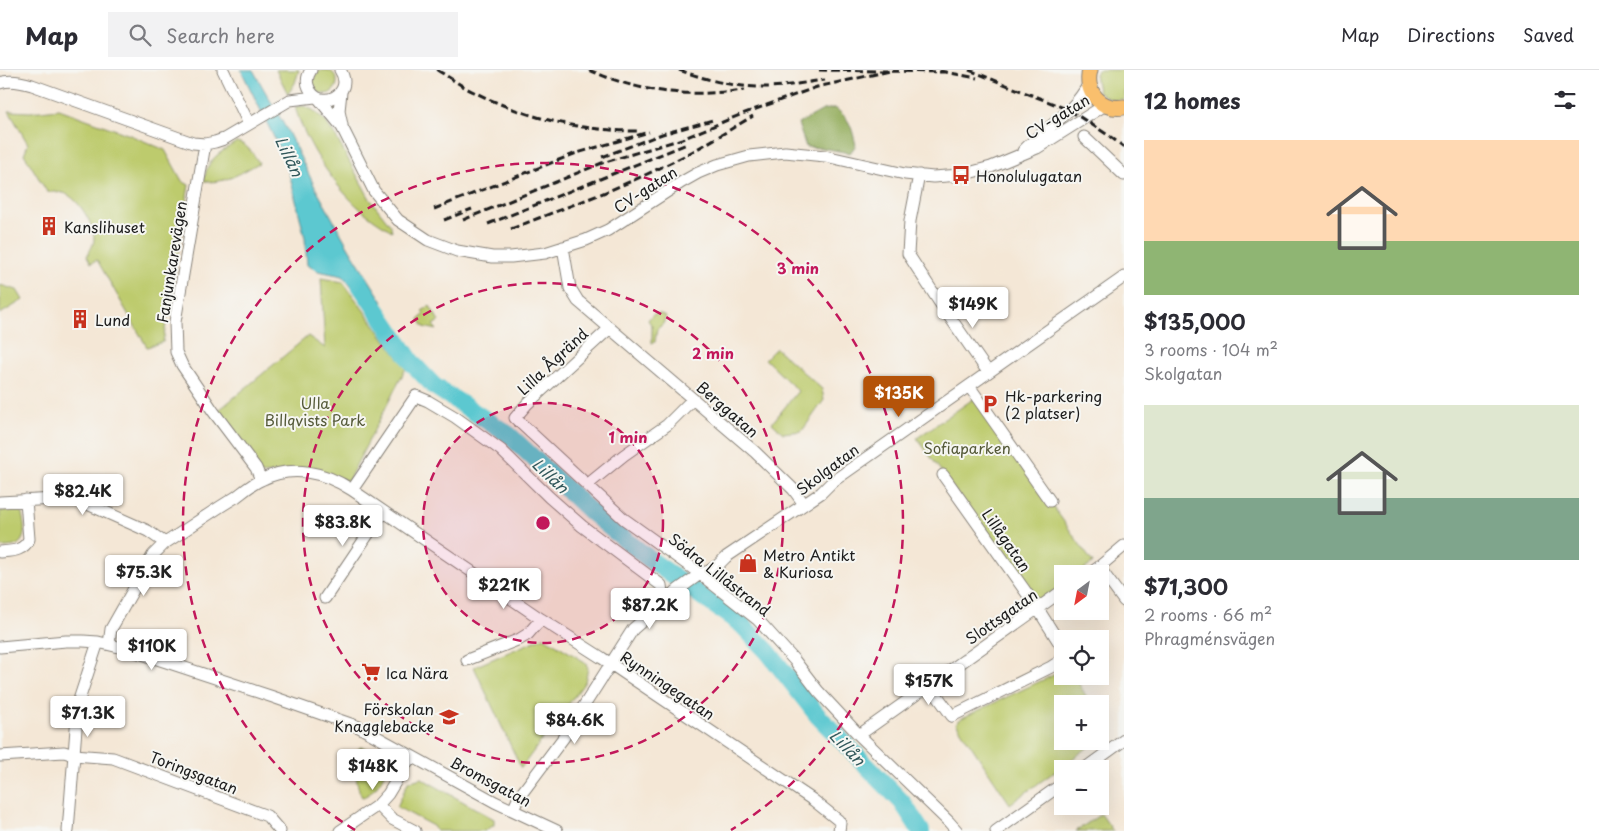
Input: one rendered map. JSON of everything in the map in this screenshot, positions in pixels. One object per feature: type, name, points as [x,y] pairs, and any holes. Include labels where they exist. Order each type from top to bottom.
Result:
[{"type":"main road","points":[[1088,75],[1094,96],[1101,102],[1118,108]]},
{"type":"street","points":[[223,70],[254,121]]},
{"type":"street","name":"CV-gatan","points":[[340,70],[344,81],[338,111],[342,127],[374,191],[386,207],[398,220],[428,240],[457,250],[492,257],[528,255],[564,247],[608,230],[698,173],[717,165],[749,156],[785,152],[825,156],[905,174],[933,177],[961,175],[991,168],[1037,148],[1102,107],[1118,108]]},
{"type":"street","points":[[290,100],[308,73]]},
{"type":"street","name":"CV-gatan","points":[[308,73],[308,87],[342,127]]},
{"type":"street","name":"CV-gatan","points":[[1020,154],[1063,117],[1078,100],[1088,75]]},
{"type":"street","points":[[0,83],[6,81],[23,82],[193,143],[205,144],[224,139],[290,100],[331,99],[341,92]]},
{"type":"street","points":[[1084,137],[1124,175]]},
{"type":"street","name":"Fanjunkarevägen","points":[[205,144],[175,322],[176,352],[192,381],[256,468],[261,480]]},
{"type":"street","points":[[919,175],[910,221],[908,254],[988,372]]},
{"type":"street","name":"Berggatan","points":[[564,247],[570,288],[578,300],[755,452],[793,489],[804,504]]},
{"type":"street","name":"Skolgatan","points":[[512,810],[519,797],[564,736],[633,630],[643,619],[695,577],[709,571],[778,521],[787,517],[827,488],[832,482],[1124,277]]},
{"type":"street","name":"Lilla Ågränd","points":[[515,418],[527,404],[610,328]]},
{"type":"street","points":[[969,386],[1050,501]]},
{"type":"street","points":[[352,490],[416,396],[435,405],[496,446],[582,526],[661,585],[662,593],[659,608]]},
{"type":"street","points":[[587,485],[624,455],[668,425],[693,400]]},
{"type":"street","name":"Södra Lillåstrand","points":[[515,418],[624,519],[695,577],[744,608],[767,629],[818,691],[859,735],[957,831]]},
{"type":"street","name":"Rynningegatan","points":[[68,831],[78,703],[103,643],[153,554],[165,543],[261,480],[288,472],[303,471],[328,476],[340,482],[815,802],[838,820],[840,828]]},
{"type":"street","name":"Lillågatan","points":[[943,475],[1054,634]]},
{"type":"street","points":[[0,502],[74,498],[148,531],[165,543]]},
{"type":"street","points":[[0,552],[22,548],[27,544],[29,539],[26,500]]},
{"type":"street","points":[[325,598],[382,512]]},
{"type":"street","points":[[1101,565],[1124,546]]},
{"type":"street","points":[[1109,581],[1124,601]]},
{"type":"street","name":"Slottsgatan","points":[[859,735],[1054,597]]},
{"type":"street","points":[[467,660],[520,639],[528,634],[541,619]]},
{"type":"street","name":"Bromsgatan","points":[[0,647],[75,641],[103,643],[127,649],[339,719],[375,735],[512,810],[557,831]]},
{"type":"street","points":[[931,683],[933,690],[952,716],[1054,666]]},
{"type":"street","points":[[1096,760],[1124,740]]},
{"type":"street","name":"Toringsgatan","points":[[0,756],[64,752],[74,755],[114,758],[267,816],[280,831]]},
{"type":"street","points":[[340,831],[378,805],[388,794],[411,756]]},
{"type":"street","points":[[996,831],[1054,790]]},
{"type":"street","points":[[378,805],[392,819],[415,831]]},
{"type":"green space","points":[[276,70],[299,70],[295,83],[288,94]]},
{"type":"green space","points":[[325,70],[330,71],[336,77],[336,87],[330,93],[325,94],[320,93],[314,87],[313,82],[314,77],[320,71]]},
{"type":"green space","points":[[1098,70],[1124,70],[1124,99],[1110,99],[1098,91],[1095,74]]},
{"type":"green space","points":[[304,106],[313,110],[326,122],[370,199],[391,226],[392,231],[374,220],[357,206],[329,173],[312,147],[299,120],[295,107]]},
{"type":"green space","points":[[835,108],[850,124],[856,145],[850,153],[806,147],[798,124],[823,110]]},
{"type":"green space","points":[[59,109],[165,150],[182,181],[189,185],[163,342],[147,347],[97,260],[91,263],[87,256],[93,245],[94,238],[91,225],[84,211],[68,195],[47,192],[24,154],[28,144],[9,111],[30,112]]},
{"type":"green space","points":[[236,142],[247,147],[259,163],[226,179],[211,182],[204,181],[208,167],[215,157]]},
{"type":"green space","name":"Ulla Billqvists Park","points":[[321,278],[343,282],[406,368],[348,481],[305,471],[260,474],[213,415],[308,336],[325,348]]},
{"type":"green space","points":[[0,285],[17,290],[23,300],[0,314]]},
{"type":"green space","points":[[430,306],[439,321],[433,325],[437,330],[424,327],[419,319],[424,315],[422,311]]},
{"type":"green space","points":[[653,314],[666,316],[663,324],[657,329],[655,342],[652,343],[652,326],[648,320]]},
{"type":"green space","points":[[776,348],[822,389],[824,400],[802,431],[783,433],[772,423],[798,391],[765,359]]},
{"type":"green space","name":"Sofiaparken","points":[[976,397],[1093,563],[1090,565],[1054,565],[1054,591],[1037,604],[917,438]]},
{"type":"green space","points":[[21,509],[24,533],[21,542],[15,546],[0,547],[0,511]]},
{"type":"green space","points":[[544,637],[585,662],[588,668],[585,682],[521,768],[474,667]]},
{"type":"green space","points":[[1054,675],[1054,685],[1079,685],[1086,695],[1054,695],[1054,750],[1085,750],[1071,760],[1054,760],[1054,772],[1010,804],[956,723],[962,718]]},
{"type":"green space","points":[[363,747],[386,760],[386,766],[385,772],[377,786],[366,796],[362,797],[355,765],[357,752],[359,748]]},
{"type":"green space","points":[[421,778],[494,819],[494,825],[485,831],[436,831],[433,826],[397,807],[408,782]]},
{"type":"green space","points":[[1102,815],[1113,831],[1076,831]]},
{"type":"water","points":[[241,70],[253,70],[349,248],[383,302],[373,305],[361,293],[354,290],[343,276],[318,271],[307,265],[305,238],[287,164]]},
{"type":"waterway","name":"Lillån","points":[[360,285],[413,364],[434,386],[509,435],[593,514],[652,561],[742,625],[768,652],[818,716],[902,802],[921,831]]},
{"type":"railway","points":[[437,70],[474,92],[533,116],[574,126],[637,131]]},
{"type":"railway","points":[[589,70],[628,84],[666,92],[703,93],[745,90]]},
{"type":"railway","points":[[679,70],[722,83],[756,87],[781,86],[825,80]]},
{"type":"railway","points":[[819,70],[946,72]]},
{"type":"railway","points":[[969,70],[1069,110],[1124,147]]},
{"type":"railway","points":[[463,220],[602,163],[682,139],[742,114],[817,87],[890,71]]},
{"type":"railway","points":[[940,71],[977,78]]},
{"type":"railway","points":[[511,229],[609,191],[647,174],[710,142],[753,116]]},
{"type":"railway","points":[[602,157],[662,134],[713,120]]},
{"type":"railway","points":[[434,209],[574,154],[649,132]]},
{"type":"railway","points":[[488,224],[687,144]]},
{"type":"railway","points":[[444,220],[472,209]]},
{"type":"place","name":"Honolulugatan","points":[[961,175]]},
{"type":"place","name":"Kanslihuset","points":[[49,226]]},
{"type":"place","name":"Lund","points":[[80,319]]},
{"type":"place","name":"Hk-parkering (2 platser)","points":[[990,404]]},
{"type":"place","name":"Metro Antikt & Kuriosa","points":[[748,563]]},
{"type":"place","name":"Ica Nära","points":[[371,672]]},
{"type":"place","name":"Förskolan Knagglebacke","points":[[449,717]]}]
